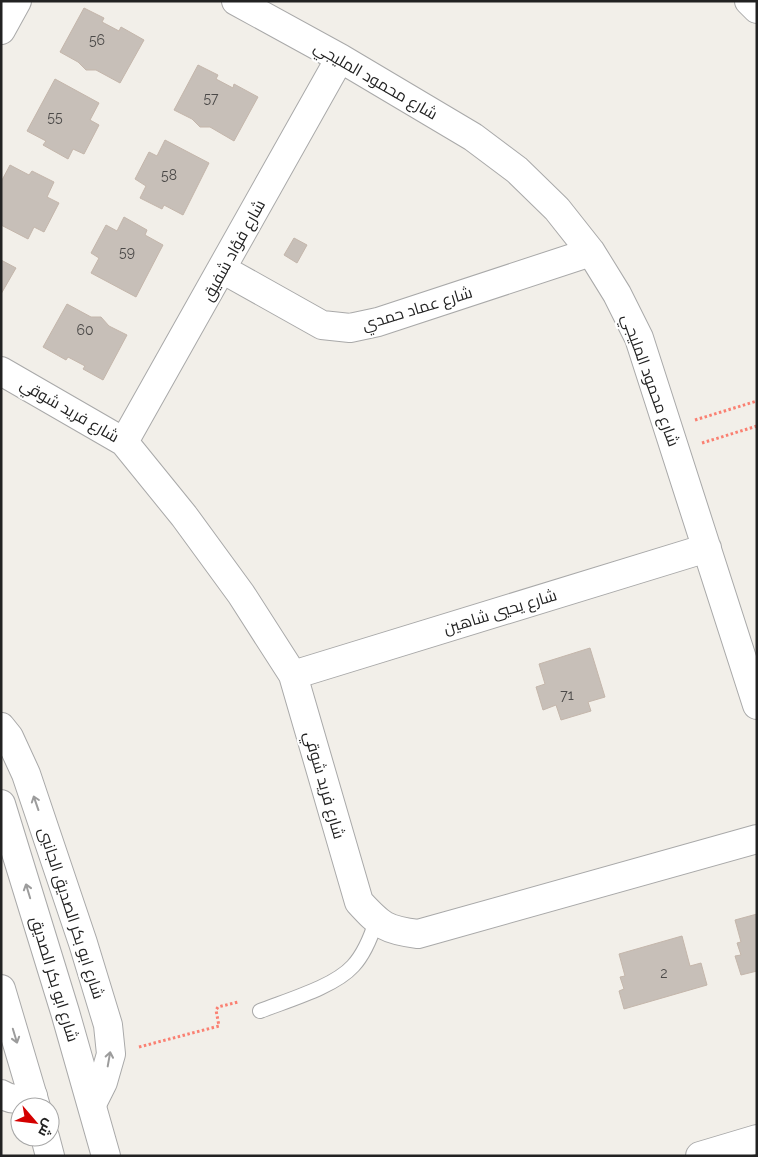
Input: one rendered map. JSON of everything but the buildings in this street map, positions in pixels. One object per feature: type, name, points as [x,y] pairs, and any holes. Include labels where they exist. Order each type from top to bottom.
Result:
[{"type":"street","points":[[1,30],[17,1]]},
{"type":"street","name":"شارع محمود المليجي","points":[[236,1],[340,58],[473,137],[517,170],[557,209],[591,252],[617,294],[639,338],[757,704]]},
{"type":"street","points":[[749,1],[757,9]]},
{"type":"street","name":"شارع فؤاد شفيق","points":[[124,442],[340,58]]},
{"type":"street","name":"شارع عماد حمدي","points":[[222,269],[322,324],[350,328],[378,322],[591,252]]},
{"type":"street","name":"شارع فريد شوقي","points":[[1,370],[124,442],[184,516],[230,578],[293,675],[360,902],[376,921],[396,931],[418,934],[757,839]]},
{"type":"street","name":"شارع يحيي شاهين","points":[[293,675],[707,548]]},
{"type":"street","name":"شارع ابو بكر الصديق الجانبى","points":[[1,727],[9,737],[26,774],[83,942],[108,1025],[111,1054],[103,1082],[92,1104]]},
{"type":"street","name":"شارع ابو بكر الصديق","points":[[1,804],[65,1012],[106,1156]]},
{"type":"street","points":[[1,989],[34,1097]]},
{"type":"street","points":[[700,1156],[757,1139]]},
{"type":"lane","points":[[260,1011],[334,981],[347,971],[353,966],[367,946],[376,921]]},
{"type":"path","points":[[672,440],[757,401]]},
{"type":"path","points":[[672,440],[757,426]]},
{"type":"path","points":[[111,1054],[219,1026],[216,1015],[218,1008],[251,998],[257,1000],[260,1011]]}]
